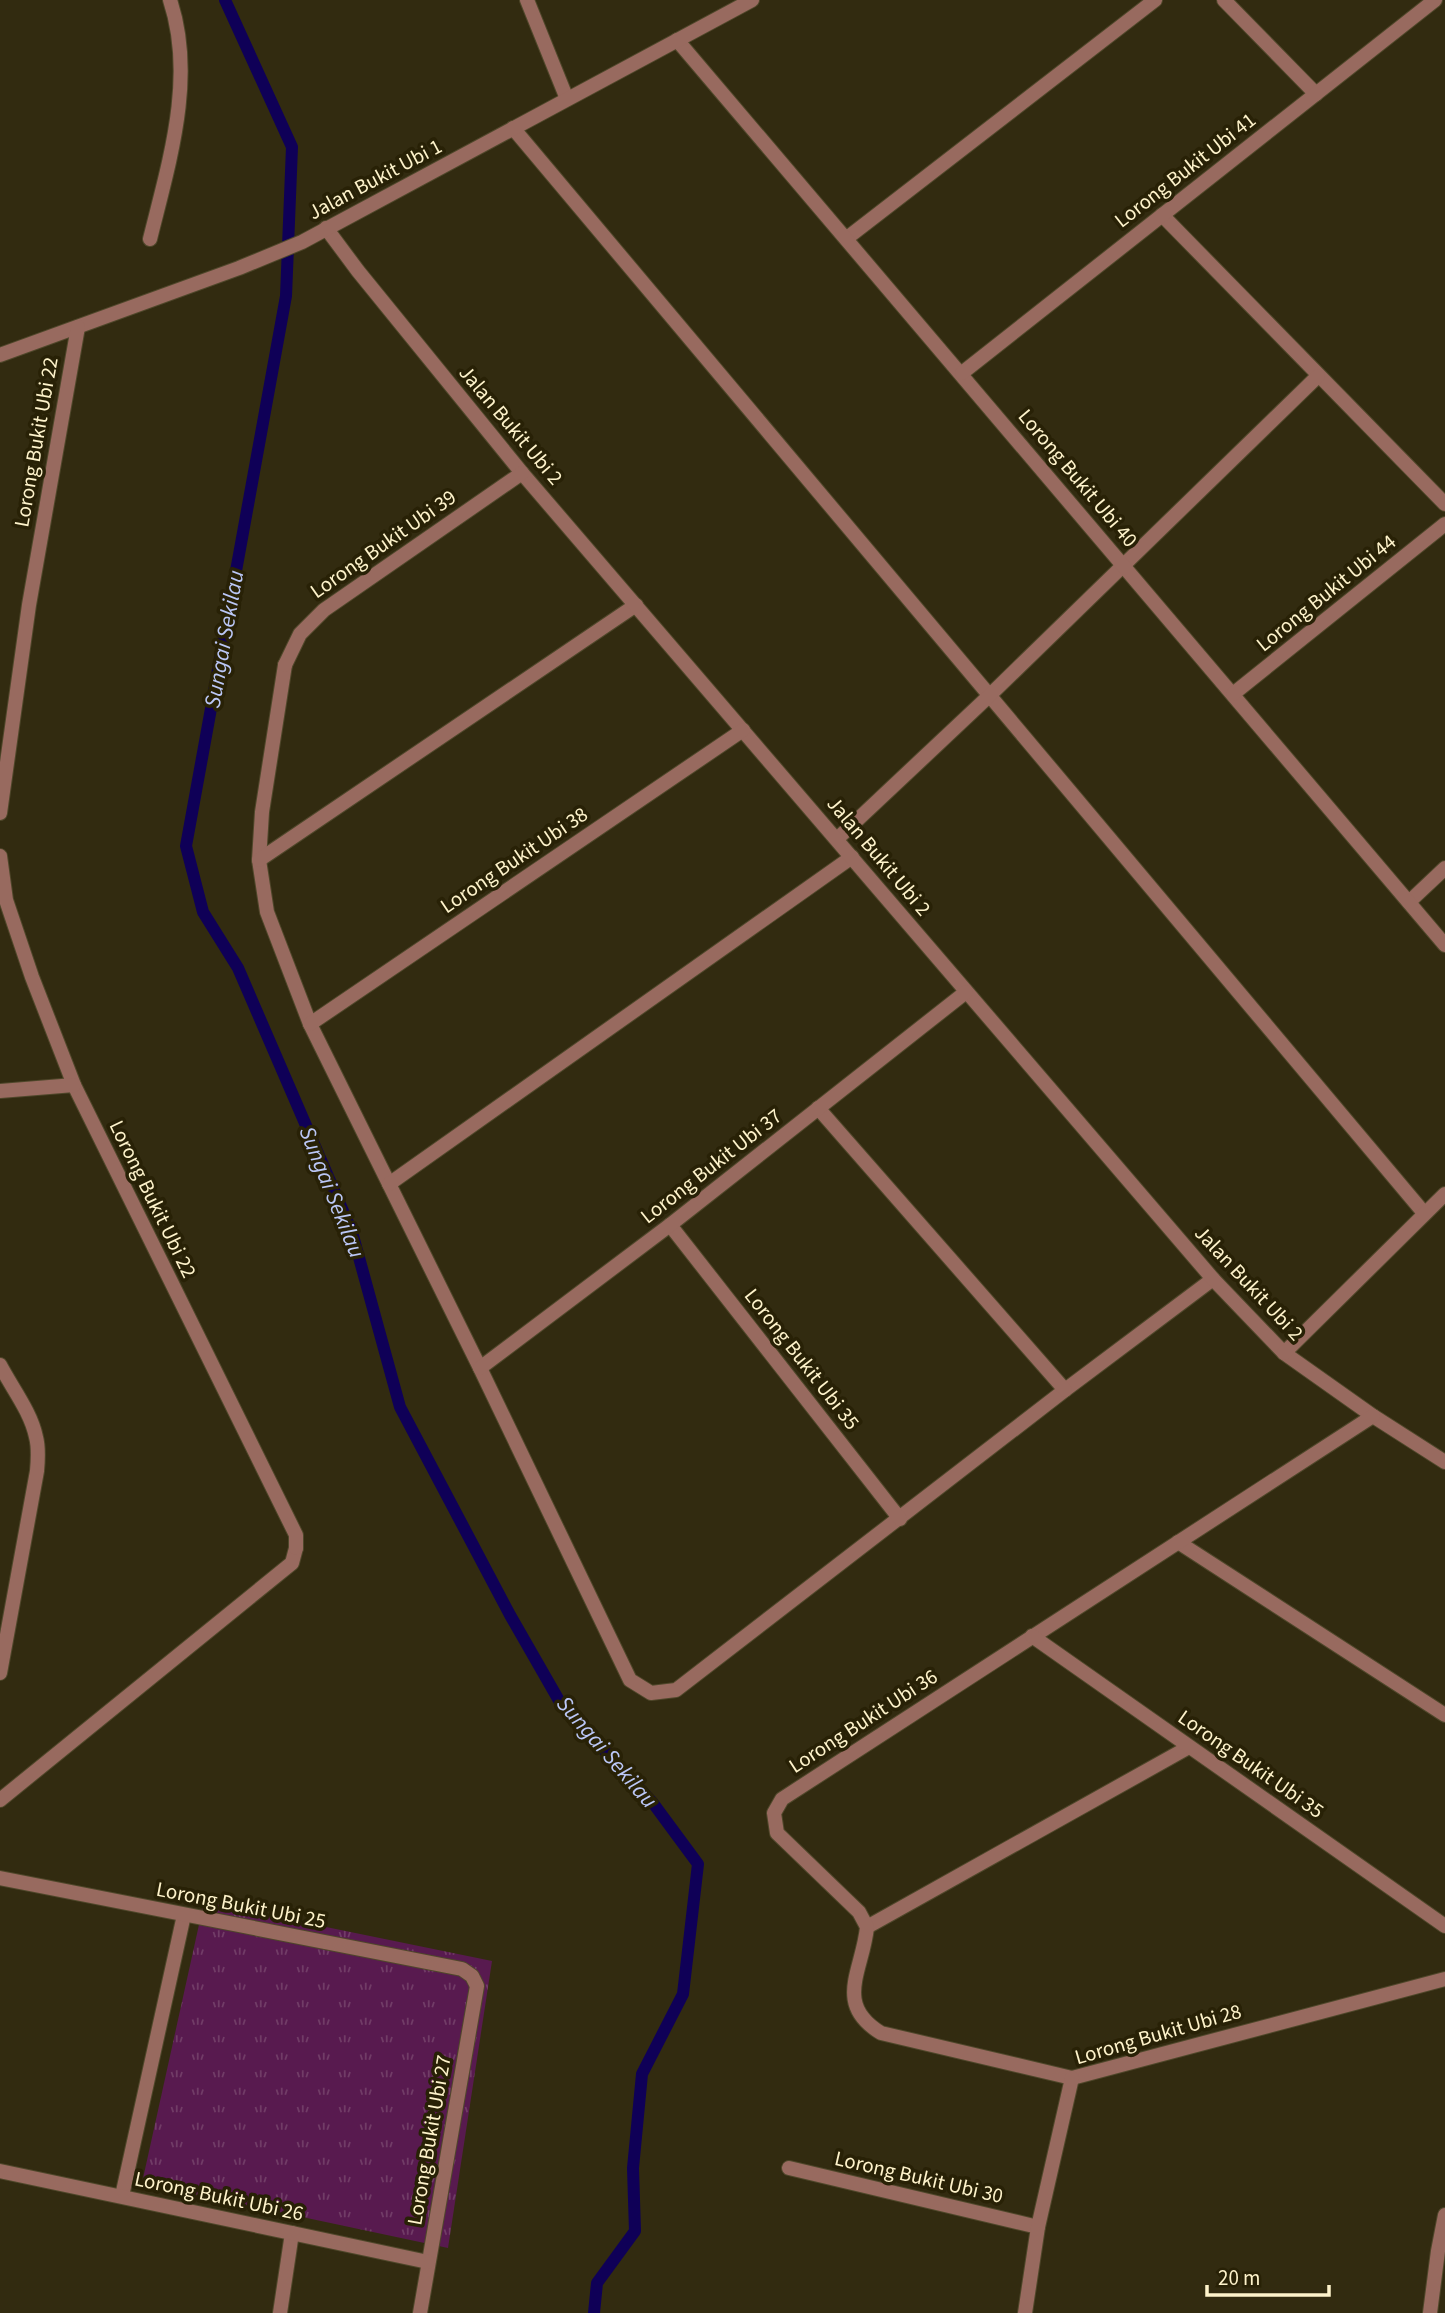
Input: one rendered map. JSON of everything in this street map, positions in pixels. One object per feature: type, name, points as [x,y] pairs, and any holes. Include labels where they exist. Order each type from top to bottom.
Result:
[{"type":"street","points":[[150,239],[173,144],[181,77],[178,24],[170,0]]},
{"type":"street","points":[[527,0],[567,99]]},
{"type":"street","name":"Jalan Bukit Ubi 1","points":[[0,355],[239,268],[302,242],[752,0]]},
{"type":"street","points":[[847,238],[1155,0]]},
{"type":"street","points":[[1224,0],[1316,94]]},
{"type":"street","name":"Lorong Bukit Ubi 41","points":[[962,373],[1435,0]]},
{"type":"street","name":"Lorong Bukit Ubi 40","points":[[677,40],[1445,945]]},
{"type":"street","points":[[513,128],[1424,1213]]},
{"type":"street","points":[[1162,215],[1445,504]]},
{"type":"street","name":"Jalan Bukit Ubi 2","points":[[327,228],[366,281],[522,472],[1213,1279],[1284,1353],[1373,1416],[1445,1462]]},
{"type":"street","name":"Lorong Bukit Ubi 22","points":[[0,813],[29,605],[78,327]]},
{"type":"street","points":[[837,839],[989,696],[1318,376]]},
{"type":"street","name":"Lorong Bukit Ubi 39","points":[[522,472],[324,610],[300,634],[285,665],[262,812],[259,860],[267,912],[310,1024],[630,1680],[651,1693],[676,1690],[1213,1279]]},
{"type":"street","name":"Lorong Bukit Ubi 44","points":[[1233,694],[1445,524]]},
{"type":"street","points":[[259,860],[636,605]]},
{"type":"street","name":"Lorong Bukit Ubi 38","points":[[310,1024],[743,730]]},
{"type":"street","name":"Lorong Bukit Ubi 22","points":[[0,856],[6,900],[32,978],[74,1086],[296,1535],[292,1563],[0,1800]]},
{"type":"street","points":[[388,1184],[852,857]]},
{"type":"street","points":[[1409,902],[1445,868]]},
{"type":"street","name":"Lorong Bukit Ubi 37","points":[[480,1368],[670,1225],[965,992]]},
{"type":"street","points":[[0,1091],[74,1086]]},
{"type":"street","points":[[818,1108],[1065,1390]]},
{"type":"street","points":[[1284,1353],[1445,1194]]},
{"type":"street","name":"Lorong Bukit Ubi 35","points":[[670,1225],[900,1519]]},
{"type":"street","points":[[0,1365],[33,1426],[38,1454],[0,1673]]},
{"type":"street","name":"Lorong Bukit Ubi 36","points":[[867,1927],[859,1912],[777,1833],[774,1813],[782,1799],[1373,1416]]},
{"type":"street","points":[[1178,1542],[1445,1715]]},
{"type":"street","name":"Lorong Bukit Ubi 35","points":[[1032,1636],[1445,1926]]},
{"type":"street","points":[[1072,2078],[881,2033],[866,2024],[856,2008],[854,1989],[867,1927],[1189,1747]]},
{"type":"street","name":"Lorong Bukit Ubi 25","points":[[0,1878],[462,1969],[472,1976]]},
{"type":"street","points":[[122,2196],[184,1915]]},
{"type":"street","name":"Lorong Bukit Ubi 27","points":[[420,2313],[477,1986],[472,1976]]},
{"type":"street","name":"Lorong Bukit Ubi 28","points":[[1025,2313],[1038,2227],[1072,2078],[1445,1979]]},
{"type":"street","name":"Lorong Bukit Ubi 30","points":[[789,2168],[1038,2227]]},
{"type":"street","name":"Lorong Bukit Ubi 26","points":[[0,2171],[428,2262]]},
{"type":"street","points":[[1430,2313],[1445,2215]]},
{"type":"street","points":[[280,2313],[292,2233]]},
{"type":"green space","points":[[204,1902],[492,1961],[448,2248],[142,2183]]},
{"type":"waterway","name":"Sungai Sekilau","points":[[225,0],[292,147],[286,296],[186,846],[203,912],[238,968],[352,1232],[400,1407],[510,1615],[561,1704],[653,1803],[698,1864],[683,1994],[642,2074],[633,2168],[635,2231],[597,2283],[594,2313]]}]
